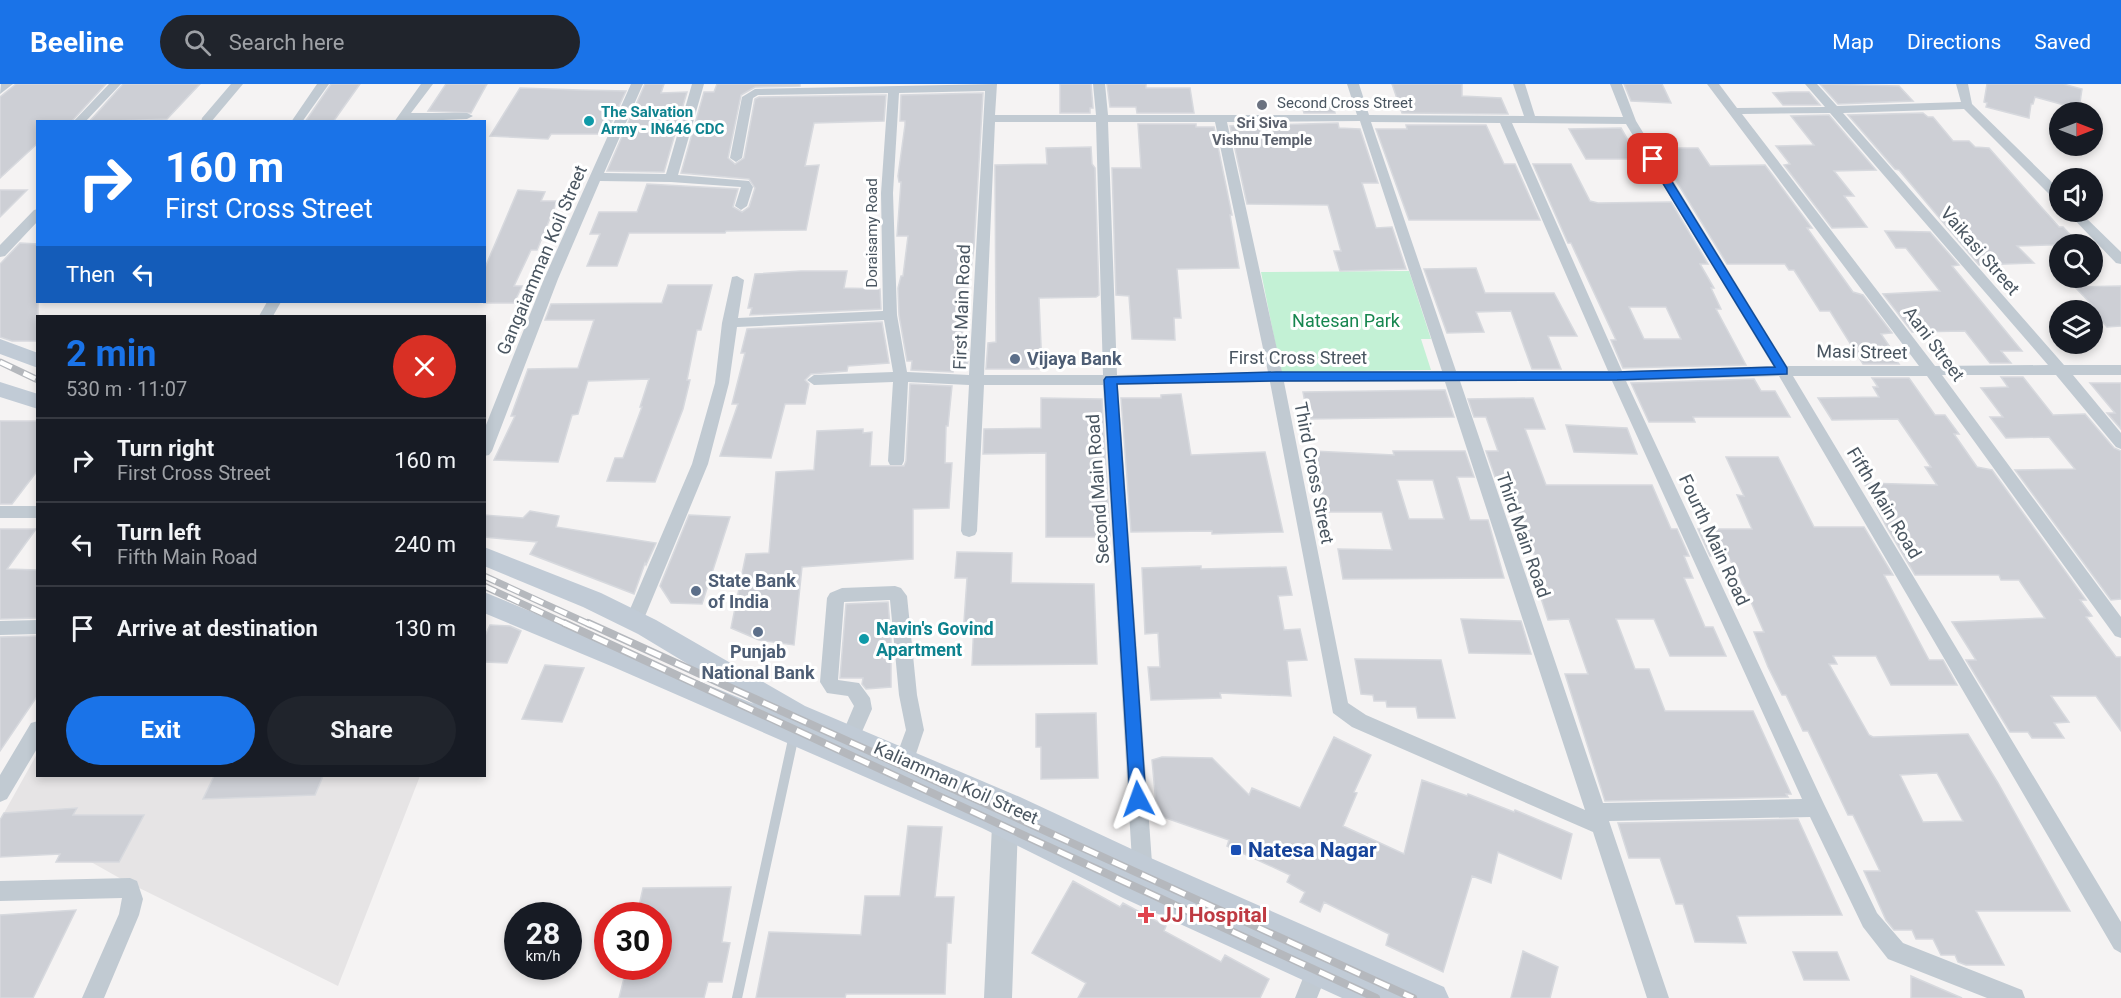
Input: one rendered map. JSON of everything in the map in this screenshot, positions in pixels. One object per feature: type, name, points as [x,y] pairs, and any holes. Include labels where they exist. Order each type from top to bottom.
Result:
[{"type":"main road","points":[[0,346],[36,360]]},
{"type":"main road","points":[[0,389],[36,401]]},
{"type":"main road","name":"Kaliamman Koil Street","points":[[486,557],[592,600],[634,621],[795,714],[905,760],[1008,815],[1143,880],[1317,971],[1378,998]]},
{"type":"main road","name":"Kaliamman Koil Street","points":[[486,603],[795,734],[1008,815]]},
{"type":"main road","name":"Kaliamman Koil Street","points":[[1143,880],[1433,998]]},
{"type":"street","points":[[0,91],[7,84]]},
{"type":"street","points":[[80,120],[115,84]]},
{"type":"street","points":[[206,120],[237,84]]},
{"type":"street","points":[[297,120],[323,84]]},
{"type":"street","points":[[401,119],[427,84]]},
{"type":"street","name":"Gangaiamman Koil Street","points":[[486,446],[550,279],[637,84]]},
{"type":"street","points":[[671,178],[698,84]]},
{"type":"street","name":"Second Main Road","points":[[1099,84],[1110,380],[1143,880]]},
{"type":"street","name":"Third Main Road","points":[[1353,84],[1658,998]]},
{"type":"street","points":[[1519,84],[1530,118]]},
{"type":"street","name":"Fifth Main Road","points":[[1616,84],[1630,121],[1783,371],[2121,942]]},
{"type":"street","name":"Aani Street","points":[[1713,84],[1932,372],[2121,630]]},
{"type":"street","name":"Vaikasi Street","points":[[1811,84],[2121,443]]},
{"type":"street","points":[[1962,84],[1967,105],[2049,187]]},
{"type":"street","points":[[736,158],[748,97],[754,92],[991,86]]},
{"type":"street","name":"First Main Road","points":[[969,531],[991,86]]},
{"type":"street","name":"Doraisamy Road","points":[[894,88],[887,194],[890,315],[901,377],[896,461]]},
{"type":"street","points":[[1733,111],[1967,105]]},
{"type":"street","points":[[401,119],[467,116]]},
{"type":"street","name":"Third Cross Street","points":[[1220,118],[1276,376],[1340,707],[1359,721],[1597,819]]},
{"type":"street","name":"Fourth Main Road","points":[[1504,118],[1617,376],[1870,920],[1896,951],[2014,998]]},
{"type":"street","name":"Second Cross Street","points":[[988,119],[1530,118],[1630,121]]},
{"type":"street","points":[[596,177],[671,178],[745,184],[747,187],[741,206]]},
{"type":"street","points":[[0,253],[36,215]]},
{"type":"street","points":[[2083,222],[2121,260]]},
{"type":"street","points":[[634,621],[700,464],[722,383],[737,280]]},
{"type":"street","points":[[729,323],[890,315]]},
{"type":"street","name":"Masi Street","points":[[1783,371],[2121,370]]},
{"type":"street","name":"First Cross Street","points":[[814,380],[901,377],[977,380],[1110,380],[1276,376],[1617,376],[1783,371]]},
{"type":"street","points":[[0,512],[36,512]]},
{"type":"street","points":[[850,737],[863,709],[863,704],[853,689],[833,687],[830,682],[836,598],[842,595],[895,593],[898,596],[915,730],[905,760]]},
{"type":"street","points":[[2102,606],[2121,606]]},
{"type":"street","points":[[0,628],[36,627]]},
{"type":"street","points":[[0,793],[8,765],[36,731]]},
{"type":"street","points":[[1597,819],[1816,808]]},
{"type":"street","points":[[998,998],[1008,815]]},
{"type":"street","points":[[0,891],[130,888],[133,899],[129,915],[93,998]]},
{"type":"street","points":[[1306,998],[1317,971]]},
{"type":"lane","points":[[737,998],[795,734]]},
{"type":"shaded area","points":[[36,756],[36,777],[420,777],[338,986],[123,880],[4,813]]},
{"type":"green space","name":"Natesan Park","points":[[1409,271],[1431,339],[1421,339],[1431,370],[1281,372],[1261,272]]},
{"type":"building","points":[[16,84],[106,84],[73,120],[36,120],[36,145],[0,178],[0,97]]},
{"type":"building","points":[[123,84],[200,84],[167,119],[91,120]]},
{"type":"building","points":[[331,84],[360,84],[334,120],[306,120]]},
{"type":"building","points":[[446,84],[487,84],[471,113],[428,111]]},
{"type":"building","points":[[645,84],[664,84],[661,93],[687,92],[664,172],[607,171]]},
{"type":"building","points":[[717,84],[800,84],[800,86],[755,87],[741,95],[728,158],[735,164],[744,158],[755,99],[759,97],[886,95],[884,121],[814,123],[805,166],[819,165],[806,230],[629,233],[617,266],[587,266],[600,234],[590,234],[599,212],[637,212],[647,184],[738,189],[733,207],[742,212],[749,207],[755,188],[749,179],[681,173],[704,92],[714,92]]},
{"type":"building","points":[[1060,84],[1091,84],[1093,108],[1090,108],[1090,113],[1060,113]]},
{"type":"building","points":[[1107,84],[1146,84],[1146,88],[1190,88],[1194,113],[1137,113],[1136,107],[1110,107]]},
{"type":"building","points":[[1392,84],[1462,84],[1462,96],[1501,98],[1508,114],[1402,113]]},
{"type":"building","points":[[1624,84],[1662,84],[1671,103],[1631,101]]},
{"type":"building","points":[[1820,84],[1899,86],[1913,101],[1838,104]]},
{"type":"building","points":[[1987,84],[2063,84],[2082,89],[2080,102],[2053,102],[2035,97],[2031,104],[2029,118],[1986,107],[1987,103],[1984,102]]},
{"type":"building","points":[[520,88],[626,91],[606,134],[551,134],[548,139],[490,136]]},
{"type":"building","points":[[1809,92],[1820,105],[1783,105],[1773,93]]},
{"type":"building","points":[[983,93],[974,247],[961,344],[969,344],[967,370],[953,370],[953,372],[911,370],[912,361],[907,361],[899,315],[898,288],[901,276],[903,276],[908,236],[897,236],[901,182],[898,176],[905,125],[905,121],[900,121],[901,95]]},
{"type":"building","points":[[1300,99],[1331,99],[1335,113],[1304,113]]},
{"type":"building","points":[[1923,113],[1928,117],[1933,117],[1953,141],[1969,141],[1975,147],[1989,148],[2049,216],[2049,222],[2055,222],[2070,234],[2049,234],[2049,245],[2017,246],[2034,263],[1979,265],[1899,170],[1895,169],[1848,115]]},
{"type":"building","points":[[1829,115],[1876,170],[1834,171],[1854,196],[1844,196],[1867,227],[1832,228],[1784,165],[1790,164],[1776,146],[1814,145],[1791,116]]},
{"type":"building","points":[[1338,123],[1339,128],[1360,129],[1378,183],[1362,183],[1376,228],[1392,227],[1406,269],[1340,271],[1334,251],[1341,251],[1328,205],[1247,204],[1230,126]]},
{"type":"building","points":[[1138,124],[1196,124],[1196,127],[1214,127],[1232,215],[1230,215],[1239,268],[1177,269],[1181,318],[1174,318],[1175,340],[1132,339],[1129,296],[1116,295],[1112,168],[1141,168]]},
{"type":"building","points":[[1406,125],[1486,125],[1504,164],[1515,164],[1540,220],[1409,220],[1376,129],[1407,129]]},
{"type":"building","points":[[1621,128],[1639,159],[1586,159],[1569,129]]},
{"type":"building","points":[[1091,147],[1092,164],[1095,168],[1099,295],[1096,297],[1039,298],[1042,369],[986,369],[988,343],[996,342],[995,165],[1047,164],[1046,148]]},
{"type":"building","points":[[1656,148],[1698,148],[1710,166],[1765,165],[1812,228],[1807,228],[1853,292],[1863,295],[1892,333],[1881,334],[1899,360],[1896,360],[1899,364],[1863,364],[1830,311],[1820,311],[1794,270],[1789,270],[1785,264],[1727,264]]},
{"type":"building","points":[[1533,164],[1571,164],[1590,201],[1598,203],[1671,202],[1708,264],[1700,264],[1714,288],[1711,288],[1721,309],[1716,309],[1746,365],[1623,368],[1611,340],[1616,340],[1571,243],[1568,243]],"holes":[[[1629,307],[1666,307],[1681,339],[1644,339]]]},
{"type":"building","points":[[0,190],[27,190],[0,217]]},
{"type":"building","points":[[518,190],[545,192],[541,201],[557,201],[537,250],[531,250],[514,286],[522,286],[514,303],[486,303],[486,265]]},
{"type":"building","points":[[1885,231],[1930,232],[1959,265],[1952,266],[2022,351],[2001,351],[2011,363],[1990,363],[1965,331],[1912,332],[1883,294],[1940,291],[1906,248],[1896,248]]},
{"type":"building","points":[[20,243],[36,244],[38,315],[36,315],[36,341],[12,341],[0,337],[0,264]]},
{"type":"building","points":[[1476,268],[1485,293],[1554,293],[1577,336],[1548,336],[1561,369],[1532,369],[1511,311],[1476,312],[1484,332],[1447,333],[1424,269]]},
{"type":"building","points":[[847,271],[844,288],[880,289],[881,309],[750,315],[752,308],[748,308],[755,274]]},
{"type":"building","points":[[668,285],[712,285],[701,330],[697,330],[687,380],[690,380],[683,409],[655,482],[607,481],[615,458],[623,458],[642,407],[640,407],[649,379],[588,381],[578,414],[572,415],[558,462],[494,460],[515,416],[511,416],[528,369],[578,368],[594,320],[545,320],[551,304],[662,303]]},
{"type":"building","points":[[2121,286],[2121,326],[2107,327],[2103,323],[2103,300],[2087,300],[2076,288]]},
{"type":"building","points":[[882,322],[889,363],[848,366],[847,371],[811,374],[805,380],[809,384],[805,404],[785,404],[771,458],[720,456],[738,404],[732,404],[745,353],[741,353],[747,329]]},
{"type":"building","points":[[2001,377],[2023,377],[2053,415],[2085,414],[2114,448],[2121,451],[2121,599],[2111,600],[2015,470],[2075,469],[2049,437],[2006,438],[1990,417],[2003,417],[1981,388],[2008,387]]},
{"type":"building","points":[[1872,378],[1909,378],[1935,415],[1945,415],[1959,434],[1954,434],[1977,467],[1992,470],[2086,600],[2080,600],[2092,616],[2086,617],[2116,657],[2121,657],[2121,731],[2096,696],[2051,696],[2069,722],[2054,723],[2064,738],[2032,738],[2028,732],[2010,732],[1966,660],[1976,660],[1952,622],[2045,618],[2019,580],[2001,580],[1999,575],[1915,575],[1864,483],[1937,485],[1925,467],[1931,467],[1898,419],[1832,420],[1818,398],[1879,397],[1873,387],[1878,387]]},
{"type":"building","points":[[1754,379],[1761,391],[1775,391],[1790,417],[1693,417],[1695,422],[1649,422],[1631,383]]},
{"type":"building","points":[[2090,383],[2121,383],[2121,429],[2107,413],[2115,413]]},
{"type":"building","points":[[910,384],[952,386],[948,426],[946,426],[945,463],[952,463],[949,508],[913,509],[913,559],[802,567],[794,645],[759,640],[731,628],[746,554],[769,553],[776,472],[814,470],[817,431],[863,429],[863,433],[872,432],[870,466],[904,466]]},
{"type":"building","points":[[1445,390],[1454,417],[1308,419],[1303,392]]},
{"type":"building","points":[[1181,394],[1191,455],[1265,452],[1283,532],[1212,534],[1212,531],[1131,532],[1121,398],[1161,398],[1161,395]]},
{"type":"building","points":[[1041,398],[1102,399],[1110,537],[1046,537],[1046,453],[983,454],[984,429],[1041,428]]},
{"type":"building","points":[[1533,398],[1545,429],[1525,429],[1546,485],[1652,485],[1671,529],[1677,529],[1689,556],[1684,556],[1693,578],[1684,578],[1705,627],[1713,627],[1726,656],[1670,656],[1654,619],[1616,619],[1635,669],[1649,669],[1665,711],[1753,711],[1791,794],[1786,794],[1788,797],[1605,801],[1565,674],[1588,674],[1569,619],[1548,620],[1540,595],[1547,595],[1532,548],[1519,548],[1510,520],[1521,520],[1506,477],[1495,477],[1486,451],[1498,451],[1486,417],[1474,417],[1468,399]]},
{"type":"building","points":[[0,421],[36,421],[36,473],[12,504],[0,504]]},
{"type":"building","points":[[1566,425],[1627,428],[1637,454],[1574,452]]},
{"type":"building","points":[[1313,451],[1394,455],[1393,451],[1465,451],[1474,477],[1457,477],[1470,520],[1488,520],[1504,578],[1343,579],[1338,549],[1392,550],[1382,512],[1324,512]],"holes":[[[1397,480],[1433,480],[1444,519],[1409,519]]]},
{"type":"building","points":[[1726,457],[1778,457],[1814,527],[1864,527],[1893,575],[1884,575],[1929,660],[1943,660],[1957,685],[1891,685],[1876,656],[1833,656],[1837,664],[1829,664],[1869,735],[1873,737],[1968,734],[1998,783],[2070,911],[1976,911],[2004,965],[1966,965],[1958,962],[1955,955],[1941,955],[1933,939],[1916,939],[1912,930],[1894,930],[1886,920],[1864,871],[1880,871],[1853,815],[1848,815],[1808,731],[1803,731],[1786,695],[1782,695],[1768,667],[1754,632],[1764,632],[1748,595],[1728,556],[1710,556],[1698,529],[1752,529],[1737,495],[1744,496]],"holes":[[[1937,773],[1963,821],[1923,822],[1900,775]]]},
{"type":"building","points":[[530,511],[559,516],[556,527],[656,543],[646,565],[645,563],[634,594],[530,554],[537,542],[486,537],[486,515],[523,518]]},
{"type":"building","points":[[689,515],[730,517],[702,604],[671,603],[660,586]]},
{"type":"building","points":[[0,529],[36,529],[7,569],[36,570],[36,618],[0,619]]},
{"type":"building","points":[[957,552],[1012,553],[1011,583],[1094,584],[1097,664],[972,665],[974,622],[964,622],[967,578],[955,578]]},
{"type":"building","points":[[1201,566],[1201,569],[1286,567],[1292,595],[1278,596],[1284,630],[1300,629],[1307,660],[1287,661],[1291,696],[1220,693],[1221,698],[1151,700],[1148,667],[1160,667],[1158,633],[1145,634],[1142,568]]},
{"type":"building","name":"Navin's Govind Apartment","points":[[888,602],[891,687],[866,689],[862,684],[863,678],[840,678],[846,604]]},
{"type":"building","points":[[1461,619],[1521,621],[1531,654],[1469,653]]},
{"type":"building","points":[[490,625],[510,626],[521,631],[507,663],[486,662],[486,634]]},
{"type":"building","points":[[36,636],[36,698],[0,751],[0,637]]},
{"type":"building","points":[[1355,659],[1441,660],[1455,718],[1418,718],[1416,707],[1387,707],[1386,701],[1374,701],[1373,695],[1361,694]]},
{"type":"building","points":[[545,665],[584,668],[562,722],[522,719]]},
{"type":"building","points":[[1096,713],[1098,778],[1041,779],[1041,747],[1036,747],[1036,714]]},
{"type":"building","points":[[1334,737],[1371,755],[1354,792],[1357,793],[1343,826],[1404,854],[1422,780],[1467,796],[1468,794],[1514,812],[1515,810],[1572,834],[1561,879],[1498,852],[1491,883],[1472,876],[1443,972],[1386,945],[1389,934],[1324,902],[1320,912],[1300,902],[1305,892],[1287,882],[1290,875],[1227,846],[1229,840],[1157,815],[1152,760],[1162,757],[1212,758],[1249,795],[1252,788],[1300,808]]},
{"type":"building","points":[[214,777],[323,777],[315,795],[203,799]]},
{"type":"building","points":[[77,808],[73,815],[144,815],[119,862],[56,862],[60,854],[0,857],[0,820],[4,813]]},
{"type":"building","points":[[1798,819],[1842,915],[1737,916],[1746,943],[1695,942],[1683,904],[1676,904],[1660,858],[1629,858],[1618,823]]},
{"type":"building","points":[[908,826],[942,827],[935,897],[954,897],[951,943],[947,943],[945,994],[846,994],[845,998],[756,998],[769,932],[861,935],[865,896],[900,896]]},
{"type":"building","points":[[1073,881],[1120,907],[1123,903],[1166,926],[1164,931],[1221,962],[1225,955],[1269,979],[1260,998],[1078,998],[1086,983],[1032,953]]},
{"type":"building","points":[[731,887],[722,942],[730,943],[722,982],[708,982],[704,998],[619,998],[624,980],[672,980],[672,902],[640,902],[643,888]]},
{"type":"building","points":[[76,910],[33,998],[0,998],[0,915]]},
{"type":"building","points":[[1523,951],[1558,967],[1550,998],[1511,998]]},
{"type":"building","points":[[1793,952],[1837,952],[1849,980],[1804,980]]},
{"type":"building","points":[[1911,976],[1962,998],[1911,998]]},
{"type":"railway","points":[[0,362],[36,379]]},
{"type":"railway","points":[[486,577],[591,625]]},
{"type":"railway","points":[[486,587],[568,625]]},
{"type":"railway","points":[[564,623],[1376,998]]},
{"type":"railway","points":[[588,623],[1413,998]]},
{"type":"place","name":"Sri Siva Vishnu Temple","points":[[1262,105]]},
{"type":"place","name":"The Salvation Army - IN646 CDC","points":[[589,121]]},
{"type":"place","name":"Vijaya Bank","points":[[1015,359]]},
{"type":"place","name":"State Bank of India","points":[[696,591]]},
{"type":"place","name":"Punjab National Bank","points":[[758,632]]},
{"type":"place","name":"Navin's Govind Apartment","points":[[864,639]]},
{"type":"place","name":"Natesa Nagar","points":[[1236,850]]},
{"type":"place","name":"JJ Hospital","points":[[1146,915]]},
{"type":"route","points":[[1138,799],[1110,380],[1276,376],[1617,376],[1783,371],[1653,159]]}]
